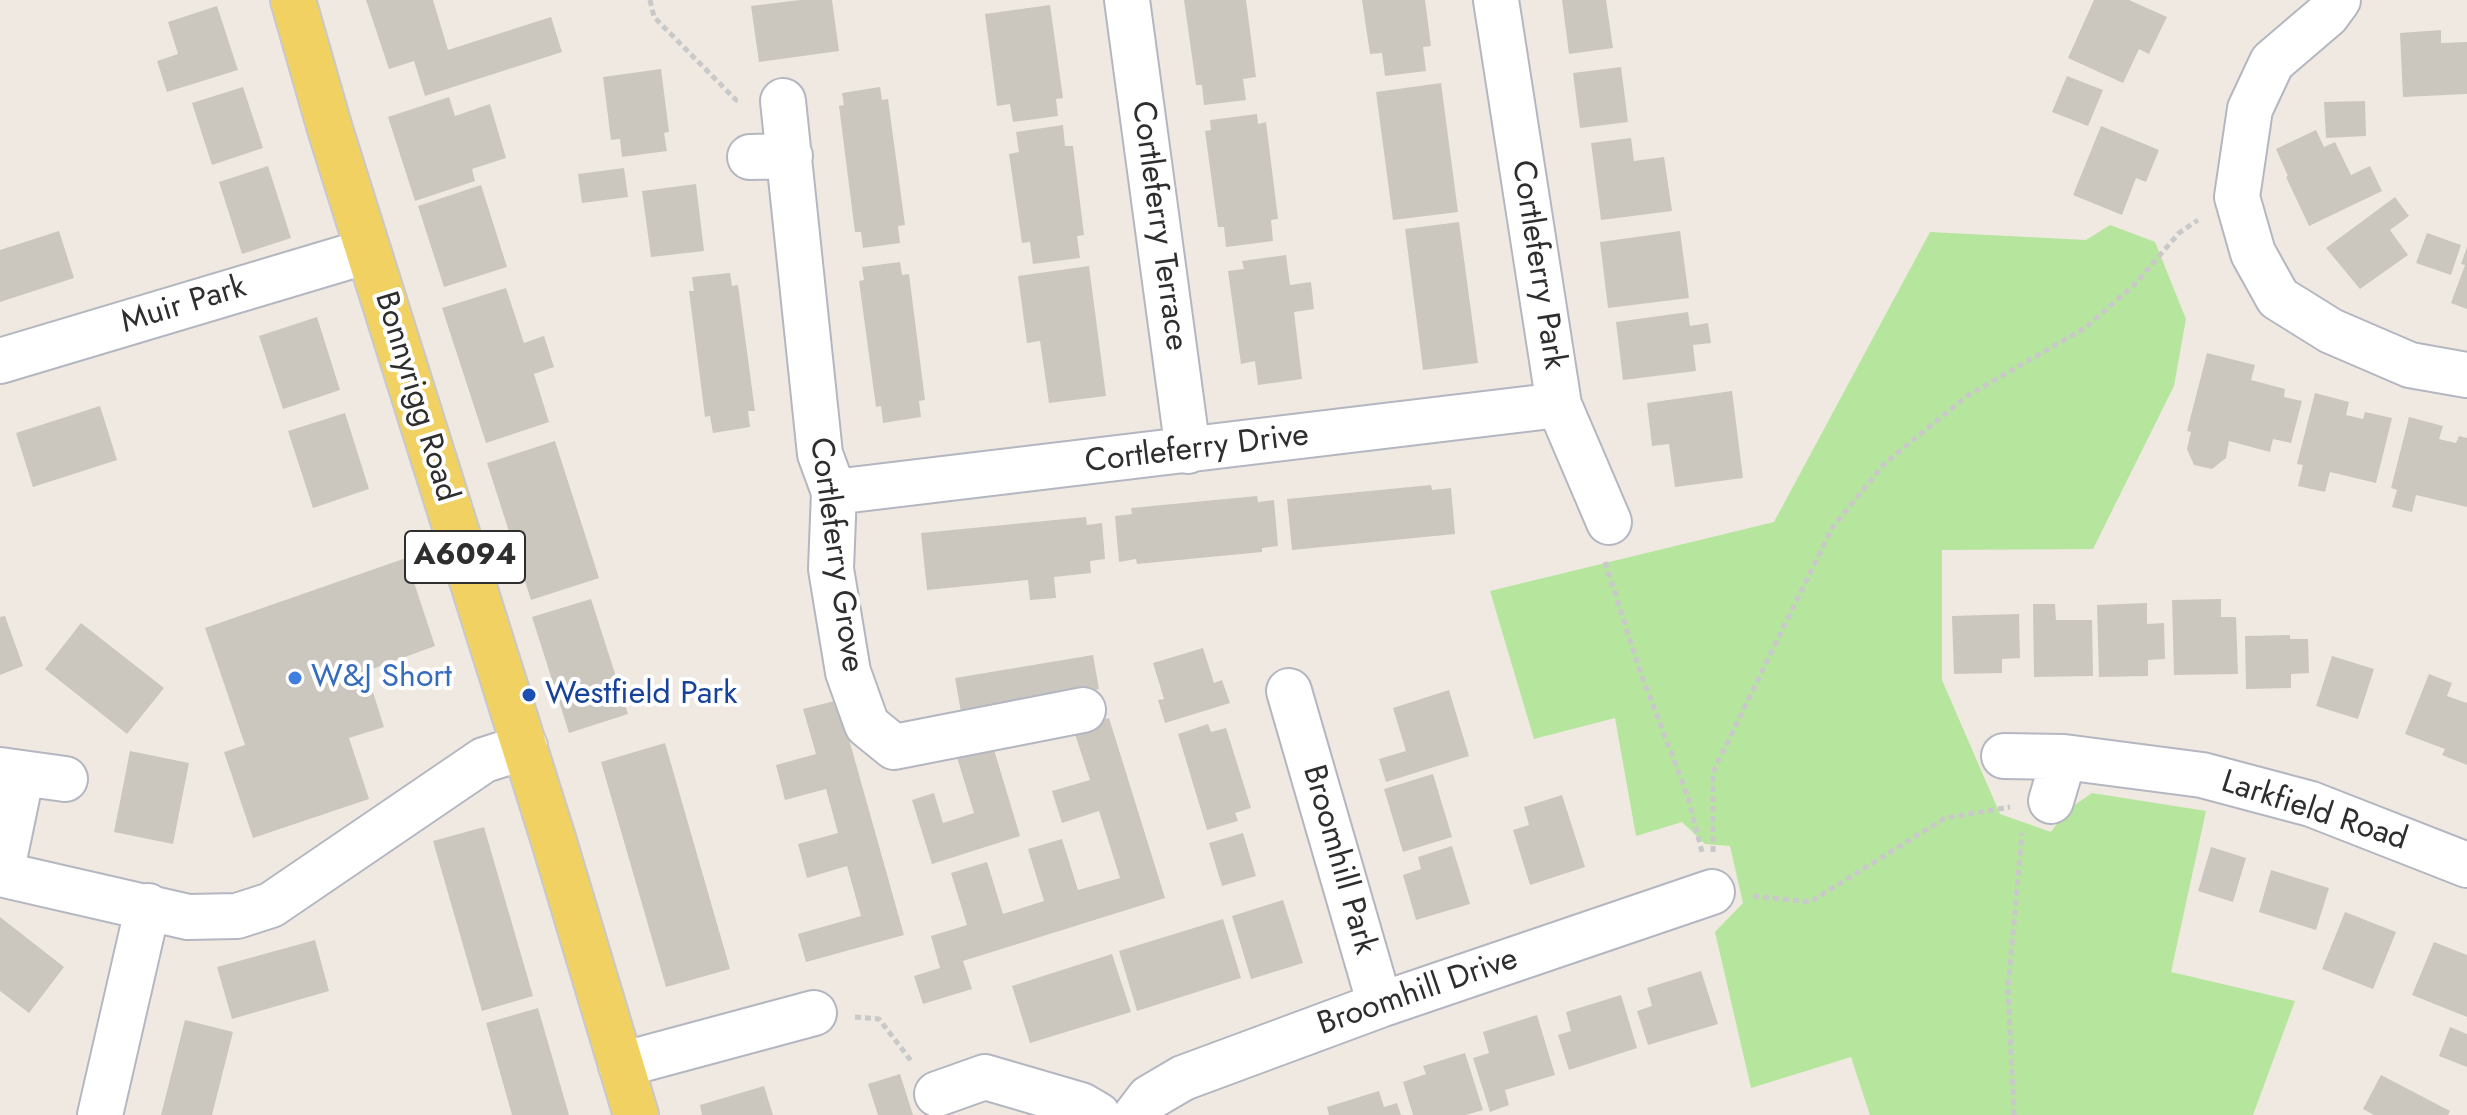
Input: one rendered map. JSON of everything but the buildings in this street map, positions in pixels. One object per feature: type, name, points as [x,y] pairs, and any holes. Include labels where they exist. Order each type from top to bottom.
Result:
[{"type":"main road","name":"Bonnyrigg Road","points":[[293,0],[636,1115]]},
{"type":"street","name":"Cortleferry Terrace","points":[[1127,0],[1188,451]]},
{"type":"street","name":"Cortleferry Park","points":[[1496,0],[1559,405],[1609,522]]},
{"type":"street","points":[[2338,0],[2327,15],[2272,62],[2250,109],[2237,197],[2253,253],[2278,298],[2331,331],[2410,365],[2467,375]]},
{"type":"street","name":"Cortleferry Grove","points":[[783,101],[770,156],[820,454],[834,492],[831,569],[848,672],[867,725],[894,747],[1083,710]]},
{"type":"street","name":"Muir Park","points":[[0,361],[368,251]]},
{"type":"street","name":"Cortleferry Drive","points":[[834,492],[1559,405]]},
{"type":"street","name":"Broomhill Park","points":[[1305,704],[1380,1005]]},
{"type":"street","points":[[65,779],[11,771],[1,874],[188,917],[237,916],[271,905],[484,760],[525,747]]},
{"type":"street","name":"Larkfield Road","points":[[2004,756],[2064,757],[2216,779],[2311,804],[2467,865]]},
{"type":"street","points":[[2038,803],[2064,757]]},
{"type":"street","name":"Broomhill Drive","points":[[1136,1115],[1149,1098],[1183,1078],[1380,1005],[1712,892]]},
{"type":"street","points":[[100,1115],[148,906]]},
{"type":"street","points":[[621,1065],[814,1013]]},
{"type":"street","points":[[937,1094],[985,1077],[1081,1105],[1098,1115]]},
{"type":"path","points":[[650,0],[654,17],[736,100],[783,101]]},
{"type":"path","points":[[1712,892],[1713,772],[1832,528],[1884,464],[1955,405],[2085,328],[2135,284],[2179,233],[2237,197]]},
{"type":"path","points":[[1609,522],[1600,548],[1640,671],[1688,797],[1712,892]]},
{"type":"path","points":[[1712,892],[1810,902],[1945,818],[2038,803],[2008,989],[2014,1115]]},
{"type":"path","points":[[814,1013],[879,1019],[937,1094]]},
{"type":"green space","points":[[2110,225],[2155,242],[2186,319],[2174,386],[2093,549],[1942,550],[1942,680],[2000,814],[2051,832],[2066,811],[2092,793],[2206,811],[2171,972],[2295,1001],[2253,1115],[1870,1115],[1851,1057],[1751,1088],[1715,932],[1743,903],[1730,846],[1705,844],[1682,822],[1636,836],[1615,718],[1534,739],[1490,591],[1774,522],[1930,232],[2086,240]]},
{"type":"place","name":"W&J Short","points":[[295,678]]},
{"type":"place","name":"Westfield Park","points":[[529,695]]}]
